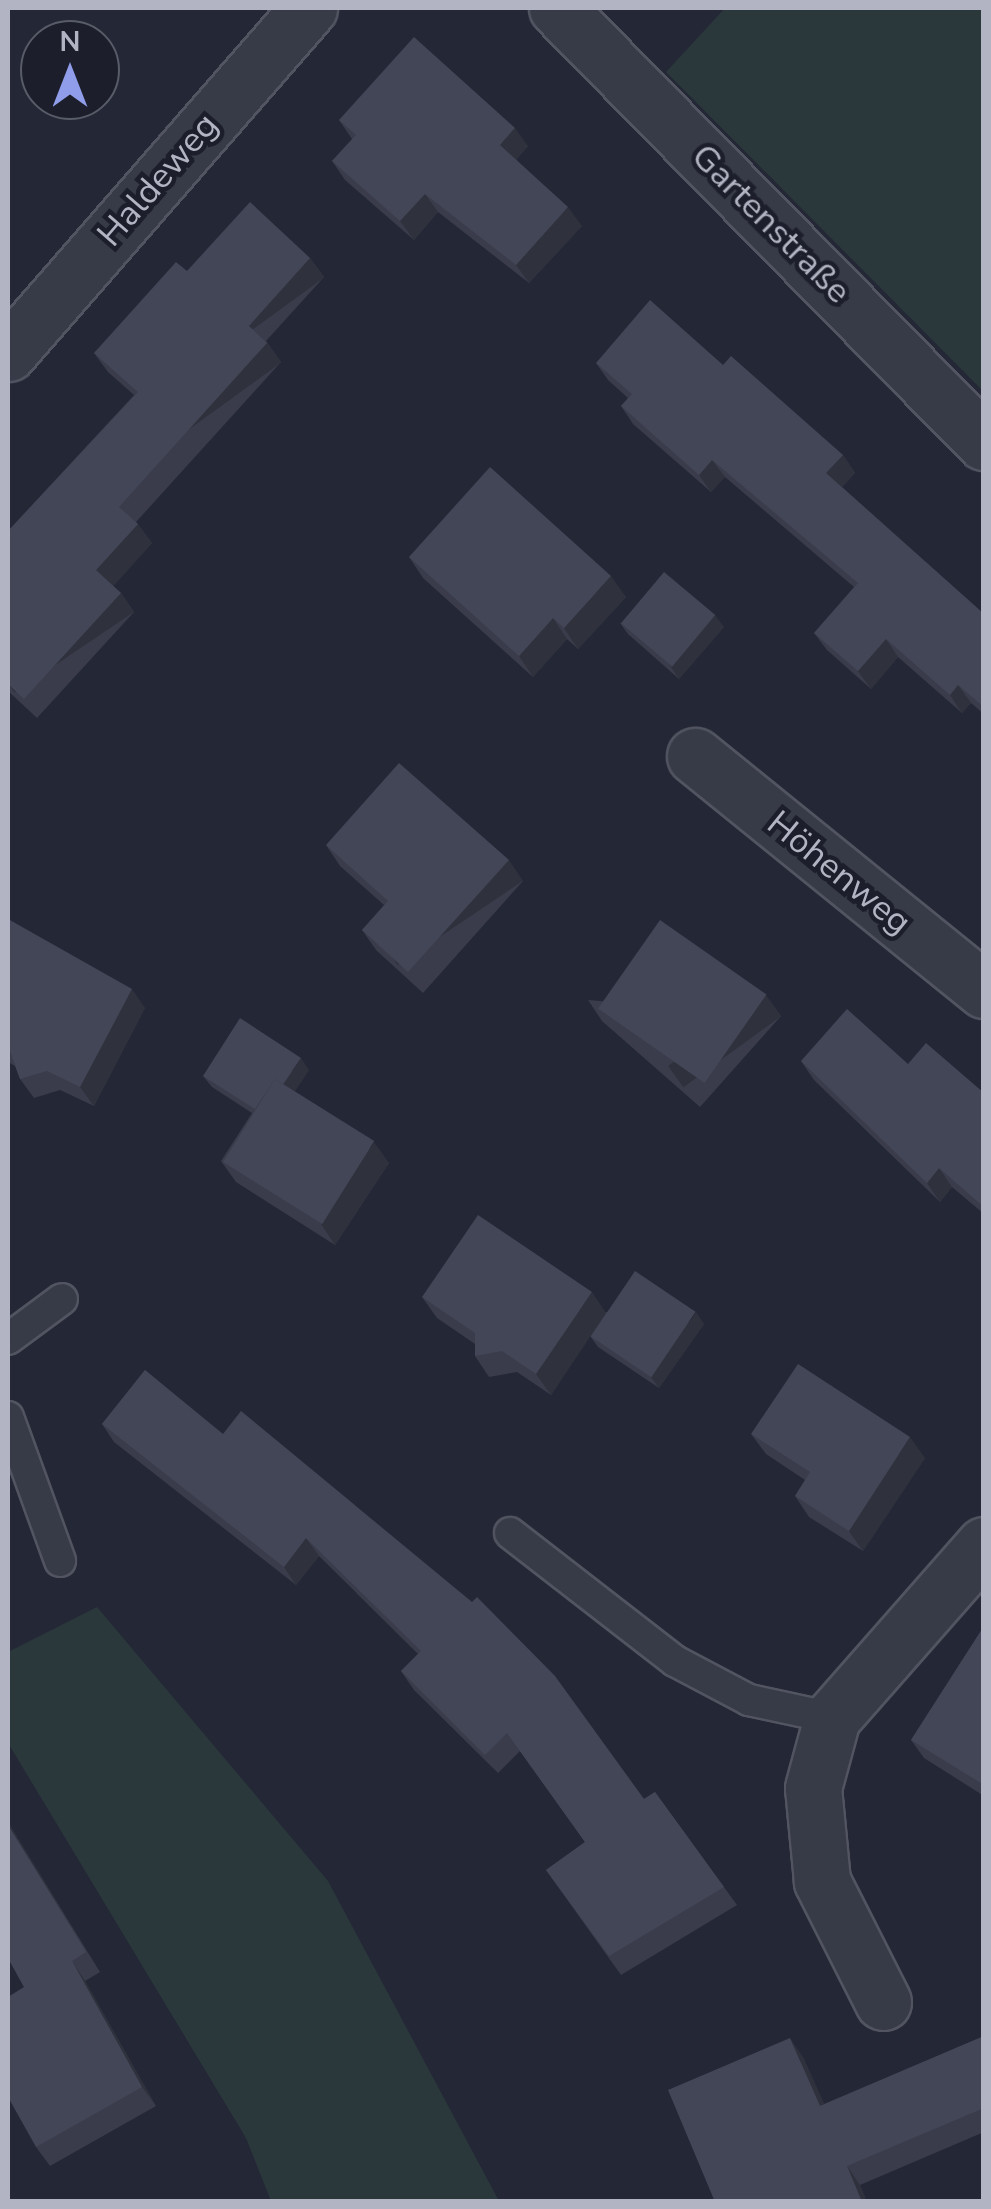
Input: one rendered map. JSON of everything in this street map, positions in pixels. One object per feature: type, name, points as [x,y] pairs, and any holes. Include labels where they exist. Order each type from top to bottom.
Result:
[{"type":"street","name":"Haldeweg","points":[[8,354],[309,8]]},
{"type":"street","name":"Gartenstraße","points":[[557,8],[984,442]]},
{"type":"street","name":"Höhenweg","points":[[696,756],[984,990]]},
{"type":"street","points":[[883,2002],[822,1881],[814,1838],[812,1788],[832,1718],[984,1546]]},
{"type":"lane","points":[[8,1339],[62,1299]]},
{"type":"lane","points":[[8,1417],[60,1562]]},
{"type":"lane","points":[[510,1533],[676,1661],[750,1700],[832,1718]]},
{"type":"shaded area","points":[[725,8],[983,8],[983,391],[666,72]]},
{"type":"shaded area","points":[[97,1607],[328,1881],[499,2201],[271,2201],[246,2138],[8,1743],[8,1652]]},
{"type":"building","points":[[414,37],[515,128],[500,145],[568,207],[516,265],[425,194],[400,221],[332,161],[356,135],[339,120]]},
{"type":"building","points":[[250,202],[310,258],[249,326],[267,343],[119,507],[138,524],[96,570],[121,593],[24,699],[8,684],[8,531],[138,392],[94,353],[176,262],[187,271]]},
{"type":"building","points":[[650,300],[723,365],[731,356],[843,455],[826,473],[984,614],[984,707],[958,685],[950,695],[886,639],[858,671],[814,633],[858,583],[712,460],[699,475],[621,406],[632,394],[596,363]]},
{"type":"building","points":[[490,467],[611,576],[564,628],[553,618],[519,656],[409,557]]},
{"type":"building","points":[[664,572],[715,615],[672,666],[621,623]]},
{"type":"building","points":[[399,763],[509,860],[408,972],[362,930],[388,901],[326,845]]},
{"type":"building","points":[[8,919],[132,989],[80,1087],[47,1071],[20,1079],[8,1050]]},
{"type":"building","points":[[660,920],[766,995],[705,1083],[598,1008]]},
{"type":"building","points":[[847,1009],[908,1064],[926,1043],[984,1093],[984,1207],[939,1168],[927,1183],[801,1061]]},
{"type":"building","points":[[240,1018],[301,1058],[283,1084],[275,1079],[255,1109],[203,1076]]},
{"type":"building","points":[[275,1079],[374,1141],[322,1224],[223,1162]]},
{"type":"building","points":[[478,1215],[592,1292],[536,1374],[502,1351],[475,1356],[475,1333],[422,1297]]},
{"type":"building","points":[[635,1271],[696,1312],[651,1377],[591,1336]]},
{"type":"building","points":[[798,1364],[910,1437],[849,1531],[795,1496],[810,1472],[751,1434]]},
{"type":"building","points":[[145,1370],[223,1434],[241,1411],[472,1602],[477,1597],[555,1676],[644,1799],[655,1792],[724,1887],[609,1956],[546,1870],[585,1842],[507,1733],[485,1755],[401,1671],[421,1651],[306,1538],[284,1567],[102,1424]]},
{"type":"building","points":[[984,1626],[984,1785],[911,1740]]},
{"type":"building","points":[[8,1825],[86,1952],[72,1961],[142,2087],[36,2147],[8,2097],[8,1997],[24,1987],[8,1958]]},
{"type":"building","points":[[984,2036],[984,2108],[847,2166],[862,2202],[715,2202],[668,2090],[790,2038],[820,2106]]}]
